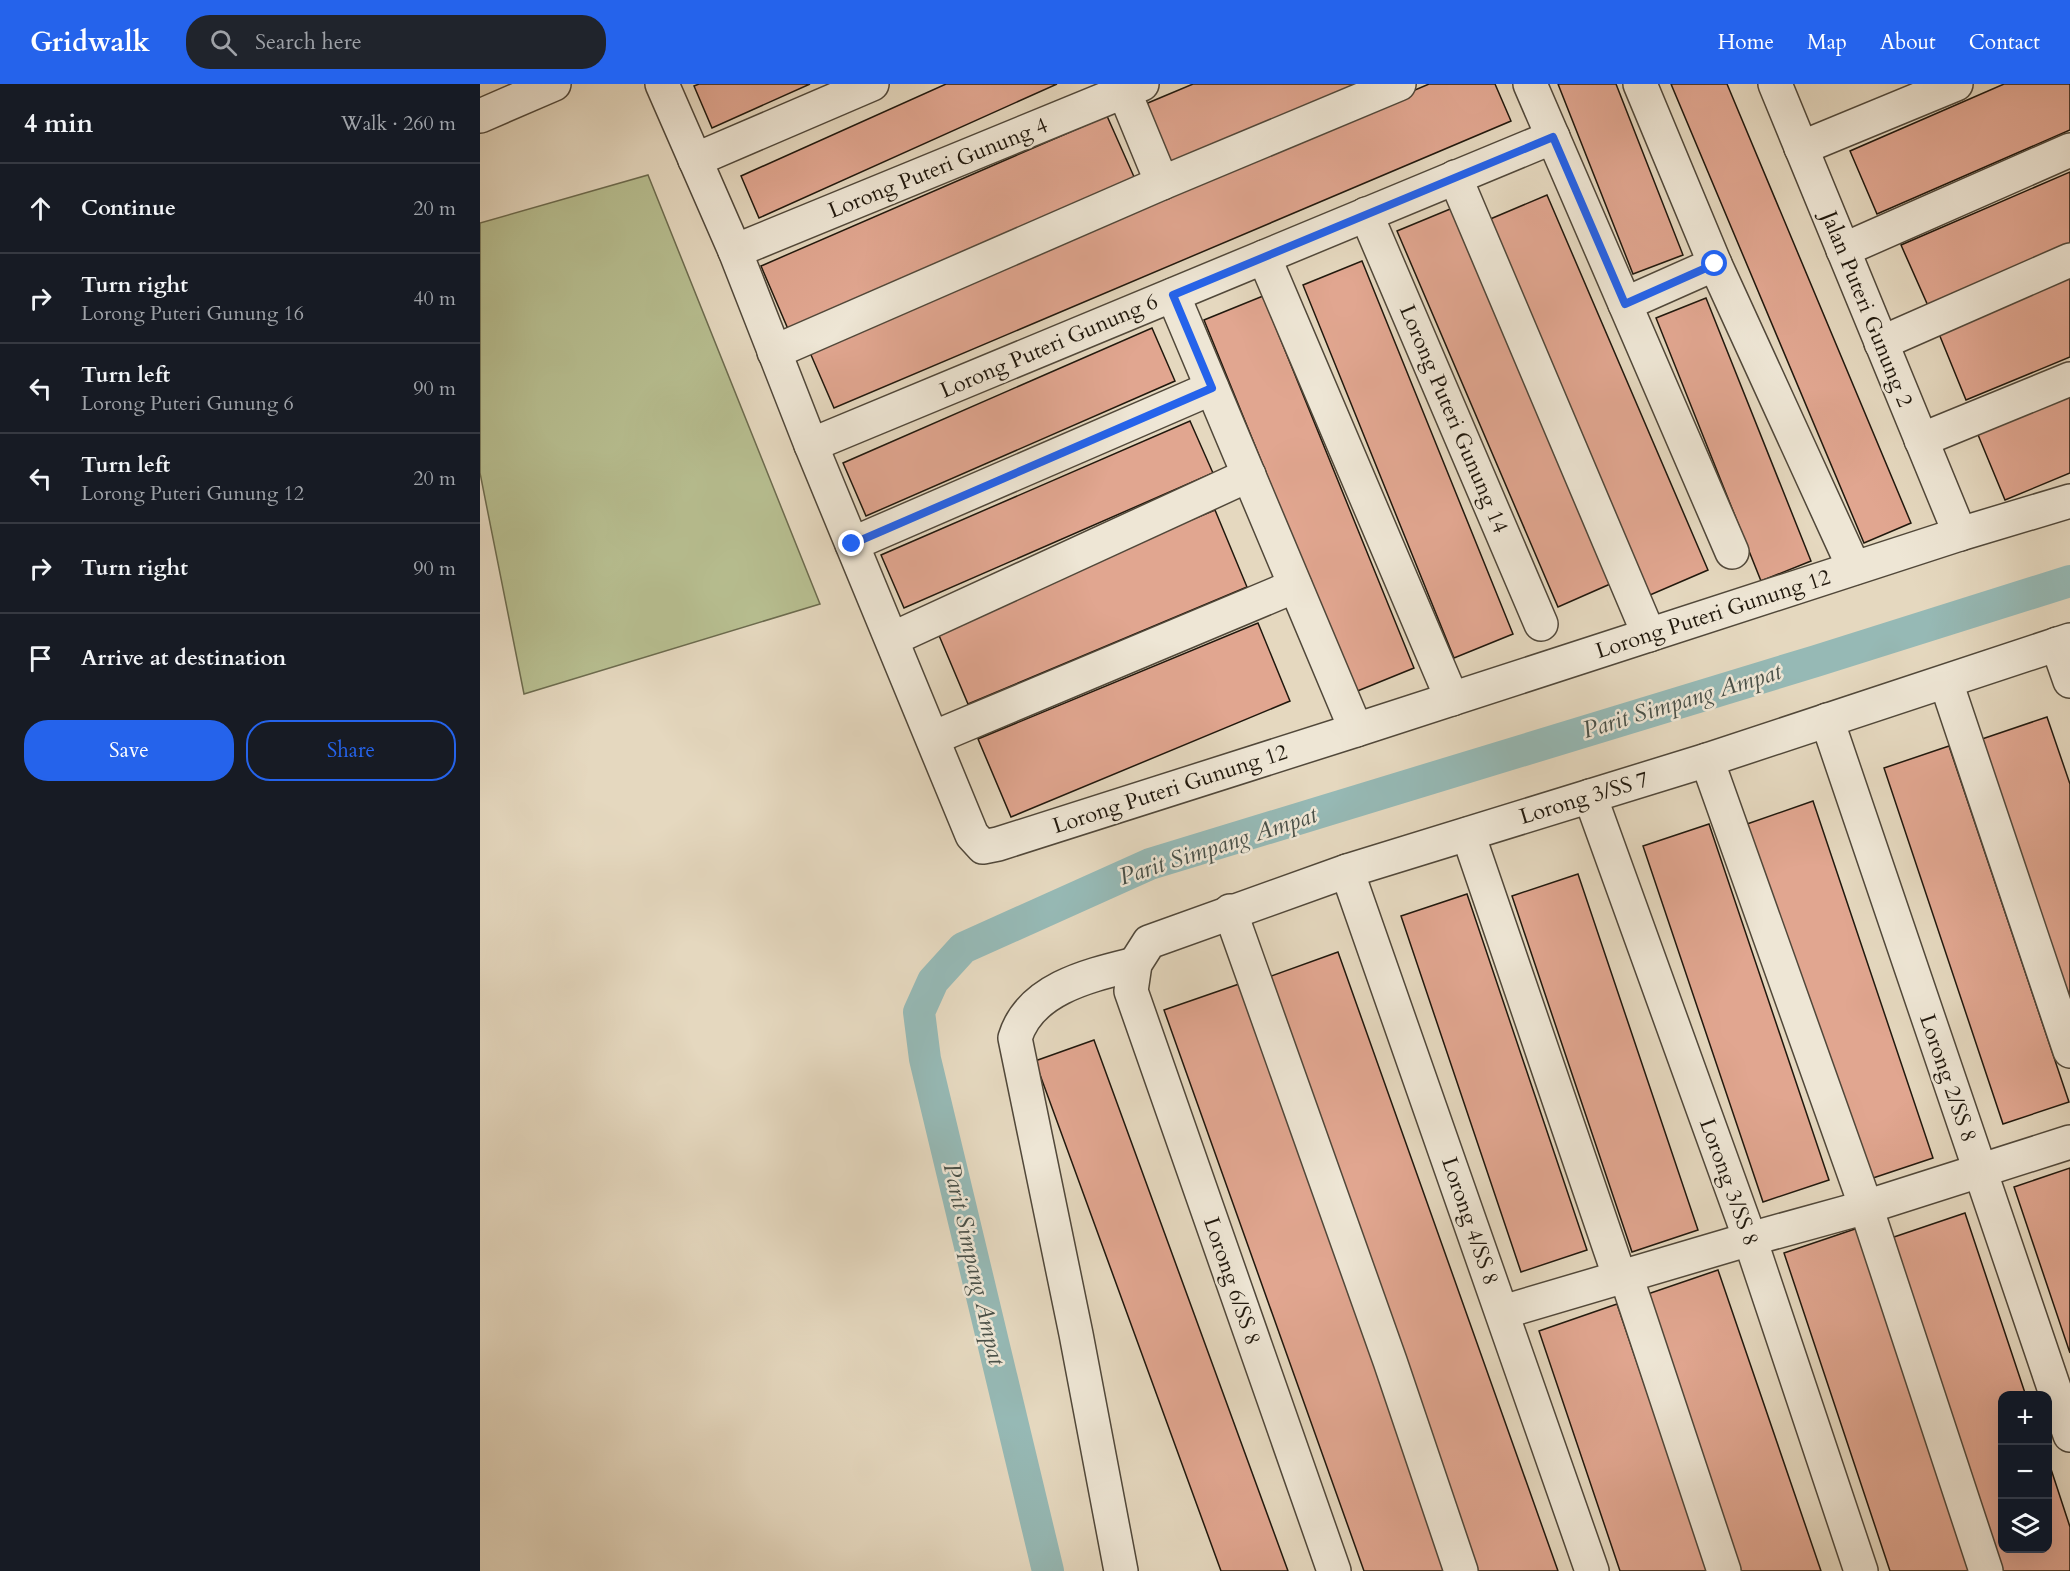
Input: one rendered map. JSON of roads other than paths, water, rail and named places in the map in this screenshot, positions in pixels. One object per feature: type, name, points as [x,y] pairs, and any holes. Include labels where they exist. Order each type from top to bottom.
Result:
[{"type":"street","points":[[480,116],[554,84]]},
{"type":"street","points":[[662,84],[735,251],[811,445],[933,738],[1295,586]]},
{"type":"street","points":[[695,160],[872,84]]},
{"type":"street","points":[[774,352],[1162,183],[1399,84]]},
{"type":"street","points":[[1530,84],[1732,552]]},
{"type":"street","points":[[1640,84],[1715,264],[1854,568]]},
{"type":"street","name":"Jalan Puteri Gunung 2","points":[[1775,84],[1960,534]]},
{"type":"street","points":[[1801,148],[1956,84]]},
{"type":"street","points":[[1133,88],[1162,183]]},
{"type":"street","name":"Lorong Puteri Gunung 4","points":[[735,251],[1133,88]]},
{"type":"street","name":"Lorong Puteri Gunung 6","points":[[811,445],[1553,137]]},
{"type":"street","points":[[1843,250],[2070,150]]},
{"type":"street","points":[[1455,177],[1649,635]]},
{"type":"street","name":"Lorong Puteri Gunung 14","points":[[1366,214],[1541,624]]},
{"type":"street","points":[[1264,257],[1452,699]]},
{"type":"street","points":[[1881,343],[2070,260]]},
{"type":"street","points":[[1625,304],[1715,264]]},
{"type":"street","points":[[1173,295],[1356,730]]},
{"type":"street","points":[[1922,440],[2070,379]]},
{"type":"street","points":[[852,544],[1212,388]]},
{"type":"street","points":[[892,639],[1249,475]]},
{"type":"street","name":"Lorong Puteri Gunung 12","points":[[933,738],[972,835],[983,847],[998,844],[1960,534],[2070,501]]},
{"type":"street","points":[[2064,642],[2070,681]]},
{"type":"street","name":"Lorong 3/SS 7","points":[[1133,978],[1149,942],[1230,911],[1347,871],[1707,760],[2064,642]]},
{"type":"street","points":[[1946,682],[2070,1051]]},
{"type":"street","name":"Lorong 2/SS 8","points":[[1827,720],[2070,1435]]},
{"type":"street","points":[[1707,760],[1866,1207],[1986,1571]]},
{"type":"street","name":"Lorong 3/SS 8","points":[[1590,796],[1750,1239],[1861,1571]]},
{"type":"street","points":[[1468,834],[1724,1571]]},
{"type":"street","name":"Lorong 4/SS 8","points":[[1347,871],[1592,1571]]},
{"type":"street","points":[[1230,911],[1386,1350],[1461,1571]]},
{"type":"street","points":[[1121,1571],[1076,1334],[1015,1038],[1019,1023],[1037,1004],[1057,990],[1091,975],[1133,978]]},
{"type":"street","name":"Lorong 6/SS 8","points":[[1133,978],[1334,1571]]},
{"type":"street","points":[[1503,1312],[1866,1207],[2070,1142]]},
{"type":"waterway","name":"Parit Simpang Ampat","points":[[1048,1571],[925,1059],[919,1012],[933,981],[963,948],[1150,864],[2070,581]]}]
